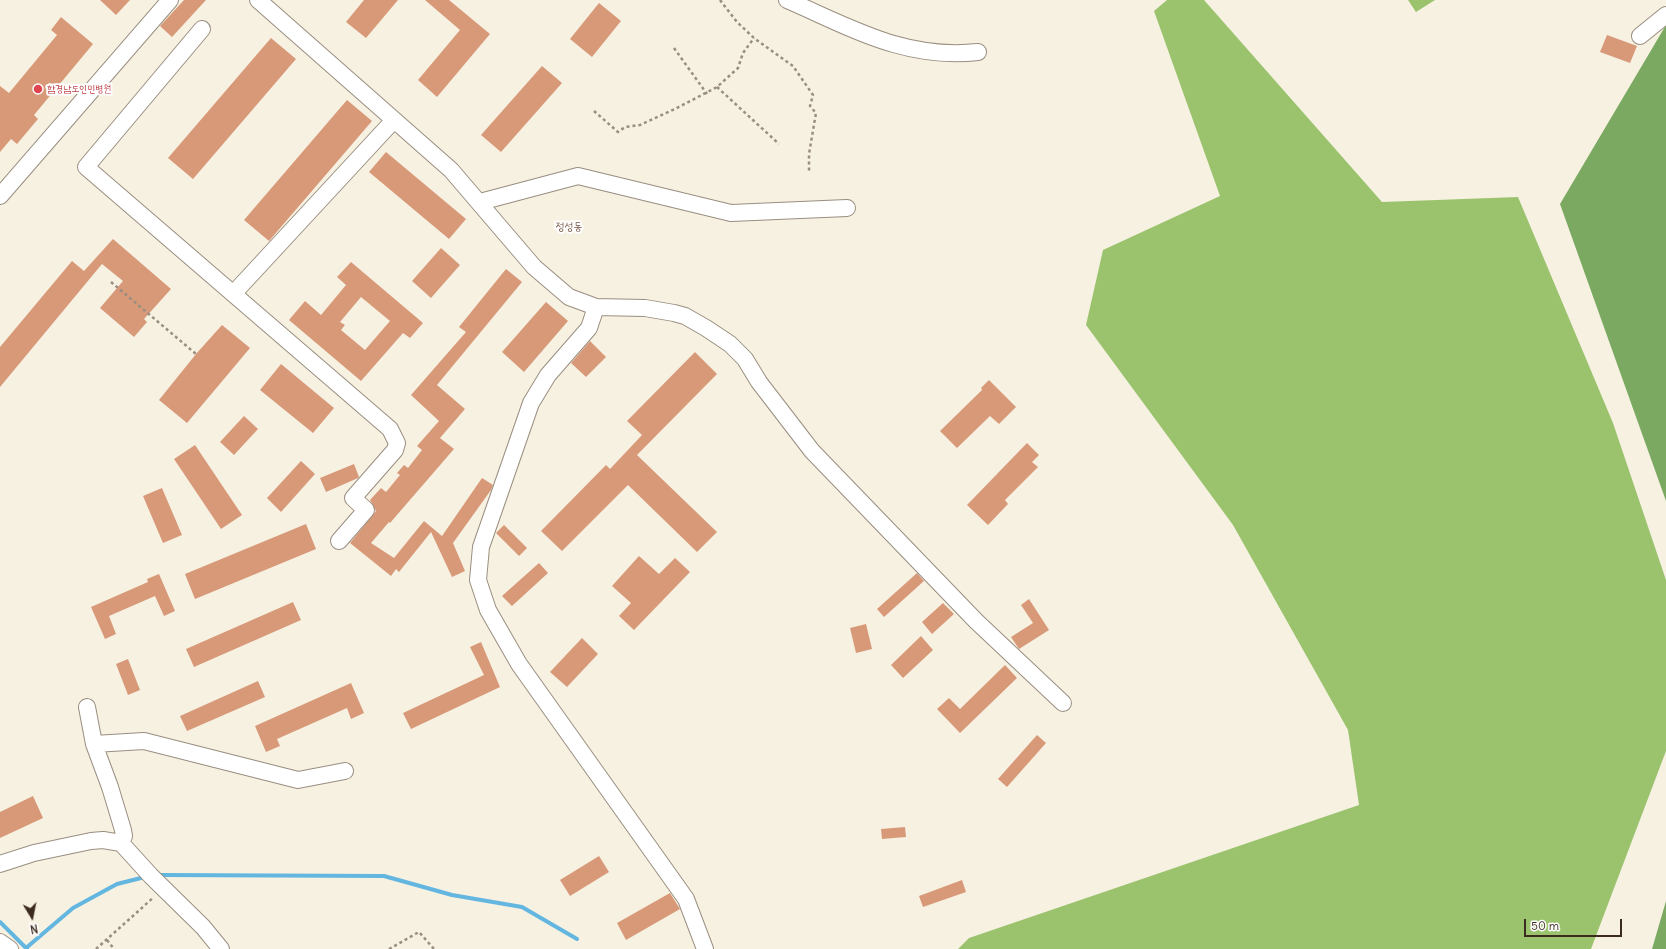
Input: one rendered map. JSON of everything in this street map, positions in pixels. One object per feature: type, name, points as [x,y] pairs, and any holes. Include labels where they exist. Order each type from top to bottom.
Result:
[{"type":"street","points":[[0,196],[170,0]]},
{"type":"street","points":[[258,0],[451,170],[480,202],[496,224],[534,267],[569,297],[596,306],[645,308],[685,316],[730,344],[745,359],[759,382],[812,451],[976,621],[1063,703]]},
{"type":"street","points":[[787,0],[870,36],[902,47],[941,54],[978,52]]},
{"type":"street","points":[[1640,36],[1666,15]]},
{"type":"street","points":[[202,29],[86,167],[390,429],[395,436],[397,443],[395,450],[353,498],[366,510],[339,541]]},
{"type":"street","points":[[233,294],[394,120]]},
{"type":"street","points":[[480,202],[578,176],[731,213],[847,208]]},
{"type":"street","points":[[596,306],[589,328],[548,375],[531,403],[482,547],[478,580],[488,610],[519,664],[686,899],[705,949]]},
{"type":"street","points":[[87,707],[94,744],[110,787],[123,830],[124,836],[121,843]]},
{"type":"street","points":[[94,744],[144,741],[298,780],[345,771]]},
{"type":"street","points":[[0,864],[34,853],[91,841],[103,840],[121,843],[203,927],[221,949]]},
{"type":"street","points":[[0,942],[10,949]]},
{"type":"path","points":[[720,0],[737,22],[754,38],[793,66],[813,95],[810,106],[816,113],[809,154],[809,173]]},
{"type":"path","points":[[594,111],[618,132],[625,127],[640,125],[707,94],[717,87],[738,68],[743,53],[754,38]]},
{"type":"path","points":[[674,48],[707,94]]},
{"type":"path","points":[[717,87],[779,144]]},
{"type":"path","points":[[111,282],[196,354]]},
{"type":"path","points":[[96,949],[164,888]]},
{"type":"path","points":[[389,949],[419,932],[434,949]]},
{"type":"path","points":[[107,940],[114,949]]},
{"type":"green space","points":[[1167,0],[1204,0],[1382,202],[1518,197],[1613,423],[1666,580],[1666,751],[1591,949],[958,949],[969,938],[1359,805],[1348,730],[1233,525],[1086,325],[1103,250],[1220,196],[1154,11]]},
{"type":"green space","points":[[1408,0],[1435,0],[1416,12]]},
{"type":"green space","points":[[1666,25],[1666,501],[1560,204]]},
{"type":"green space","points":[[1666,901],[1666,949],[1652,949]]},
{"type":"building","points":[[100,0],[130,0],[116,15]]},
{"type":"building","points":[[184,0],[206,0],[172,37],[160,26]]},
{"type":"building","points":[[364,0],[398,0],[366,38],[346,22]]},
{"type":"building","points":[[425,0],[449,0],[490,34],[437,97],[418,80],[460,30]]},
{"type":"building","points":[[599,3],[621,21],[592,57],[570,39]]},
{"type":"building","points":[[61,17],[93,44],[34,115],[38,119],[17,144],[11,139],[0,152],[0,86],[9,93],[57,35],[51,30]]},
{"type":"building","points":[[1607,35],[1637,46],[1630,63],[1600,52]]},
{"type":"building","points":[[271,38],[296,59],[193,179],[168,158]]},
{"type":"building","points":[[542,66],[562,83],[501,152],[481,135]]},
{"type":"building","points":[[347,100],[372,121],[269,241],[244,220]]},
{"type":"building","points":[[386,152],[466,219],[449,239],[369,172]]},
{"type":"building","points":[[113,239],[171,289],[144,319],[147,322],[134,337],[100,308],[123,281],[102,264],[0,387],[0,347],[72,261],[84,271]]},
{"type":"building","points":[[441,248],[460,265],[431,298],[412,281]]},
{"type":"building","points":[[351,262],[423,323],[410,338],[403,333],[361,381],[289,320],[305,301],[321,315],[346,285],[337,277]],"holes":[[[361,297],[390,321],[365,350],[341,330],[345,325],[340,322]]]},
{"type":"building","points":[[506,269],[522,282],[437,385],[465,409],[440,438],[454,449],[371,543],[394,558],[424,521],[442,536],[482,478],[493,485],[491,490],[453,543],[465,571],[452,577],[431,532],[399,572],[396,569],[391,576],[350,543],[376,511],[370,500],[381,488],[386,492],[400,475],[397,473],[404,465],[408,468],[422,450],[417,446],[439,421],[411,395],[466,332],[459,327]]},
{"type":"building","points":[[546,302],[568,321],[524,372],[502,352]]},
{"type":"building","points":[[222,325],[250,348],[187,423],[159,400],[196,354]]},
{"type":"building","points":[[590,341],[606,357],[586,377],[571,363]]},
{"type":"building","points":[[695,352],[717,374],[637,455],[717,532],[697,552],[628,485],[562,551],[541,531],[606,465],[610,469],[642,435],[627,421]]},
{"type":"building","points":[[281,364],[334,408],[313,433],[260,390]]},
{"type":"building","points":[[989,380],[1016,407],[999,424],[990,416],[957,448],[940,431],[982,390],[981,388]]},
{"type":"building","points":[[244,416],[258,429],[234,455],[220,442]]},
{"type":"building","points":[[1027,443],[1039,455],[1032,462],[1038,467],[1005,500],[1008,504],[988,525],[967,505]]},
{"type":"building","points":[[195,445],[242,515],[221,529],[174,459]]},
{"type":"building","points":[[301,461],[315,474],[281,512],[267,498]]},
{"type":"building","points":[[354,464],[359,477],[358,478],[326,492],[320,478]]},
{"type":"building","points":[[162,488],[182,535],[163,543],[143,496]]},
{"type":"building","points":[[306,524],[316,549],[195,599],[185,574]]},
{"type":"building","points":[[504,525],[527,548],[519,556],[496,533]]},
{"type":"building","points":[[639,556],[659,574],[675,558],[690,572],[634,630],[619,616],[631,603],[612,586]]},
{"type":"building","points":[[539,563],[548,573],[512,606],[502,596]]},
{"type":"building","points":[[917,573],[924,581],[884,617],[877,609]]},
{"type":"building","points":[[159,574],[175,611],[164,616],[155,596],[109,616],[116,634],[105,639],[91,607],[148,582],[147,579]]},
{"type":"building","points":[[1029,599],[1049,630],[1019,649],[1011,637],[1033,623],[1021,605]]},
{"type":"building","points":[[293,602],[301,620],[194,667],[186,649]]},
{"type":"building","points":[[943,603],[954,614],[932,634],[922,622]]},
{"type":"building","points":[[866,624],[872,649],[856,653],[850,628]]},
{"type":"building","points":[[921,636],[933,650],[903,678],[891,665]]},
{"type":"building","points":[[582,638],[598,654],[567,687],[550,672]]},
{"type":"building","points":[[481,642],[500,687],[411,729],[403,713],[484,675],[470,647]]},
{"type":"building","points":[[128,659],[140,690],[128,695],[116,664]]},
{"type":"building","points":[[1005,665],[1017,678],[960,733],[937,709],[949,698],[960,709]]},
{"type":"building","points":[[258,681],[265,697],[187,731],[180,716]]},
{"type":"building","points":[[351,683],[364,713],[351,719],[347,708],[277,739],[280,746],[266,752],[255,726]]},
{"type":"building","points":[[1037,735],[1046,743],[1007,787],[998,779]]},
{"type":"building","points":[[33,796],[43,818],[0,838],[0,812]]},
{"type":"building","points":[[905,827],[906,837],[882,839],[881,829]]},
{"type":"building","points":[[599,856],[609,872],[570,896],[560,880]]},
{"type":"building","points":[[962,880],[966,892],[923,907],[919,896]]},
{"type":"building","points":[[670,893],[680,909],[626,940],[617,923]]},
{"type":"waterway","points":[[161,875],[384,876],[452,895],[522,907],[577,939]]},
{"type":"waterway","points":[[26,948],[73,908],[117,884],[141,878]]},
{"type":"waterway","points":[[0,922],[27,949]]},
{"type":"place","name":"함경남도인민병원","points":[[38,89]]},
{"type":"district","name":"정성동","points":[[569,227]]}]
